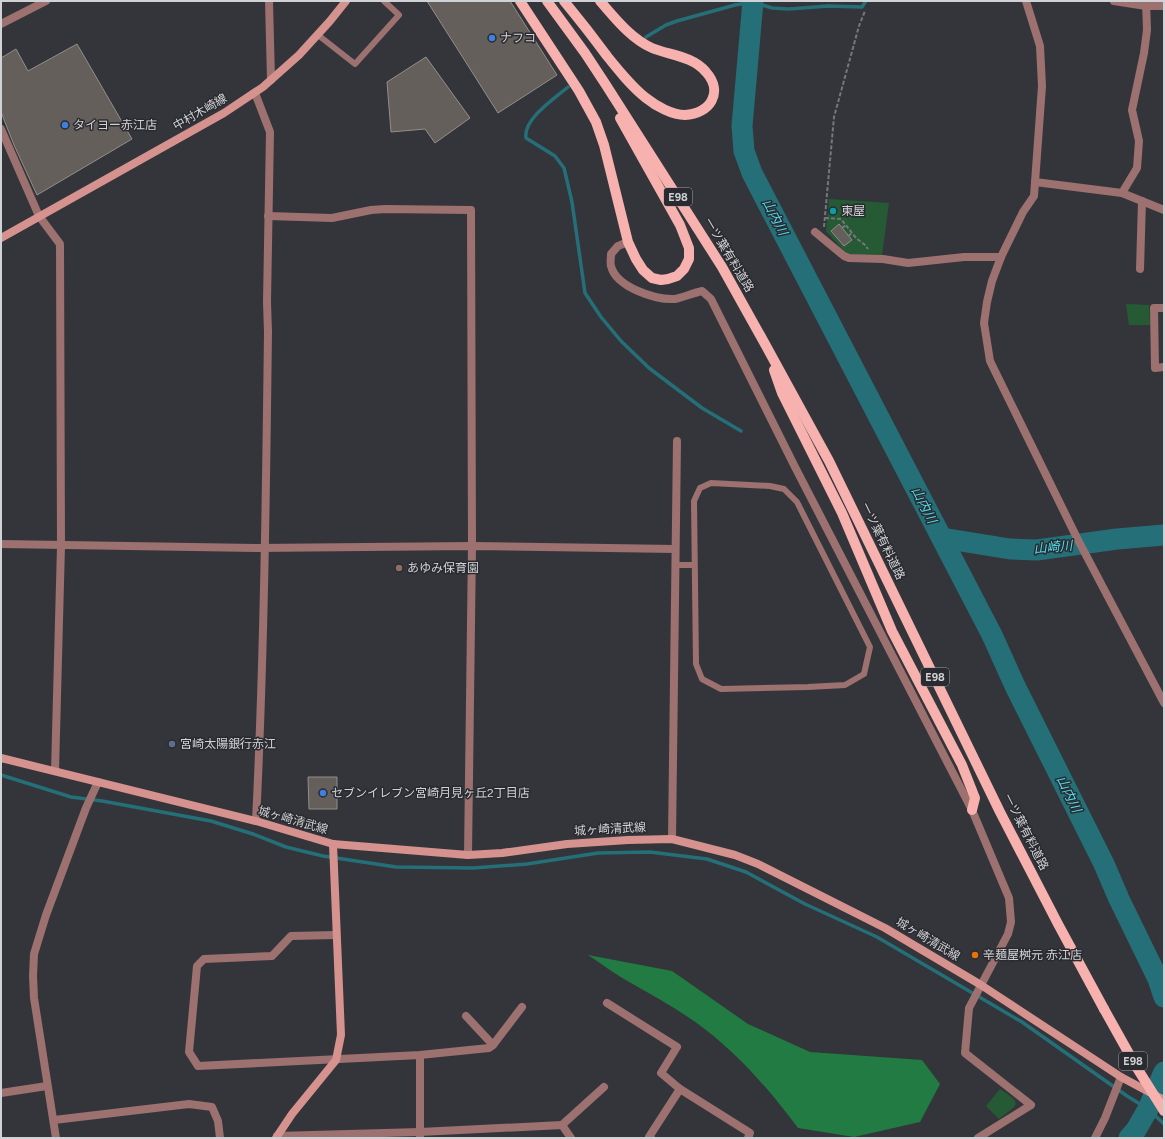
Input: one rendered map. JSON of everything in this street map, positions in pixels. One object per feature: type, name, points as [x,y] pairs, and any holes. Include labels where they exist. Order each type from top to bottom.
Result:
[{"type":"main road","name":"中村木崎線","points":[[1,238],[224,113],[255,93],[299,55],[318,35],[346,1]]},
{"type":"main road","points":[[520,1],[579,91],[596,122],[604,145],[628,242],[636,259],[652,278],[661,280],[677,276],[684,269],[689,259],[689,248],[680,225],[585,53]]},
{"type":"main road","name":"一ツ葉有料道路","points":[[547,1],[585,53],[722,267],[765,344],[829,461],[1000,812],[1061,931],[1136,1068],[1164,1111]]},
{"type":"main road","points":[[564,1],[630,84],[647,98],[674,113],[684,115],[698,112],[705,108],[714,97],[714,82],[706,71],[690,60],[652,48],[643,43],[620,24],[600,1]]},
{"type":"main road","points":[[765,344],[782,393],[842,513],[892,632],[962,765],[975,798],[972,810]]},
{"type":"main road","name":"城ヶ崎清武線","points":[[1,758],[256,821],[333,847],[468,855],[502,853],[567,844],[672,839],[735,855],[758,864],[885,928],[981,985],[1121,1077],[1164,1100]]},
{"type":"main road","points":[[277,1137],[292,1114],[336,1060],[341,1035],[333,847]]},
{"type":"street","points":[[1,24],[46,1]]},
{"type":"street","points":[[269,1],[271,80]]},
{"type":"street","points":[[1026,1],[1040,46],[1042,80],[1034,196],[1023,212],[1001,256],[990,288],[984,323],[990,360],[1078,540],[1164,703]]},
{"type":"street","points":[[1114,1],[1164,6]]},
{"type":"street","points":[[1122,193],[1137,168],[1139,141],[1132,110],[1144,53],[1147,30],[1146,4]]},
{"type":"street","points":[[255,93],[270,132],[265,548],[260,744],[256,821]]},
{"type":"street","points":[[1,129],[39,216],[60,244],[61,546],[55,771]]},
{"type":"street","points":[[1035,182],[1122,193],[1164,210]]},
{"type":"street","points":[[1140,269],[1142,201]]},
{"type":"street","points":[[268,216],[332,218],[371,210],[385,209],[471,210],[472,546],[468,855]]},
{"type":"street","points":[[816,232],[844,256],[849,258],[883,259],[908,263],[964,256],[1001,256]]},
{"type":"street","points":[[628,242],[618,246],[611,254],[611,266],[615,275],[631,289],[662,298],[676,299],[702,291],[711,299],[795,467],[972,810],[1009,898],[1011,922],[1008,934],[969,1008],[965,1053],[1031,1106],[978,1138]]},
{"type":"street","points":[[1164,308],[1154,308],[1155,368],[1164,367]]},
{"type":"street","points":[[672,839],[677,441]]},
{"type":"street","points":[[1,544],[265,548],[472,546],[675,549]]},
{"type":"street","points":[[56,1138],[34,998],[34,954],[46,915],[86,807],[98,782]]},
{"type":"street","points":[[336,935],[291,936],[272,956],[204,959],[197,966],[189,1052],[198,1066],[420,1055],[489,1048],[493,1045],[522,1007]]},
{"type":"street","points":[[607,1003],[677,1047],[661,1072],[680,1089],[750,1133],[748,1138]]},
{"type":"street","points":[[466,1016],[493,1045]]},
{"type":"street","points":[[420,1055],[420,1135]]},
{"type":"street","points":[[1095,1138],[1105,1118],[1121,1077]]},
{"type":"street","points":[[1,1093],[47,1086]]},
{"type":"street","points":[[277,1137],[420,1135],[562,1125],[604,1087]]},
{"type":"street","points":[[651,1138],[649,1137],[680,1089]]},
{"type":"street","points":[[54,1120],[189,1104],[212,1107],[218,1121],[220,1138]]},
{"type":"street","points":[[562,1125],[571,1138]]},
{"type":"lane","points":[[318,35],[355,64],[399,15],[384,1]]},
{"type":"lane","points":[[711,483],[770,486],[784,489],[796,502],[870,647],[864,674],[845,685],[808,687],[721,689],[702,680],[696,664],[694,566],[694,501],[700,488],[711,483]]},
{"type":"lane","points":[[675,565],[694,566]]},
{"type":"path","points":[[823,238],[834,117],[865,11]]},
{"type":"path","points":[[825,218],[841,219],[856,238],[868,249],[867,259]]},
{"type":"path","points":[[842,228],[846,225]]},
{"type":"path","points":[[848,236],[852,232]]},
{"type":"green space","points":[[829,199],[889,203],[882,255],[848,254],[843,250],[826,231]]},
{"type":"green space","points":[[1126,304],[1149,305],[1150,325],[1129,325]]},
{"type":"green space","points":[[588,955],[672,971],[748,1024],[810,1052],[922,1060],[940,1084],[920,1122],[854,1137],[798,1128],[777,1101],[744,1064],[706,1030],[670,1005],[620,977]]},
{"type":"green space","points":[[1000,1089],[1012,1098],[1016,1104],[999,1119],[986,1106]]},
{"type":"building","name":"ナフコ","points":[[427,1],[510,1],[557,75],[498,113]]},
{"type":"building","name":"タイヨー赤江店","points":[[77,44],[132,139],[37,195],[14,145],[1,112],[1,58],[16,49],[28,71]]},
{"type":"building","points":[[426,57],[470,118],[435,143],[425,129],[391,132],[387,82]]},
{"type":"building","points":[[839,224],[852,240],[844,246],[831,231]]},
{"type":"building","name":"セブンイレブン宮崎月見ヶ丘2丁目店","points":[[308,777],[337,777],[337,809],[309,809]]},
{"type":"waterway","name":"山内川","points":[[753,1],[742,126],[744,151],[752,173],[992,635],[1015,686],[1104,864],[1119,899],[1158,979],[1164,997]]},
{"type":"waterway","name":"山内川","points":[[646,37],[666,25],[677,21],[735,5],[753,2],[772,8],[789,9],[828,6],[862,7],[866,1]]},
{"type":"waterway","points":[[568,87],[535,116],[526,131],[526,138],[555,156],[564,168],[572,202],[585,293],[601,317],[621,341],[649,368],[702,408],[741,431]]},
{"type":"waterway","name":"山崎川","points":[[942,538],[1010,549],[1037,550],[1117,539],[1164,535]]},
{"type":"waterway","points":[[1,775],[71,797],[102,801],[211,821],[253,834],[286,847],[323,856],[396,867],[473,868],[527,864],[598,853],[650,852],[707,859],[746,872],[805,904],[877,937],[1022,1022],[1127,1096],[1148,1109],[1164,1124]]},
{"type":"waterway","name":"山内川","points":[[1129,1138],[1136,1130],[1148,1109],[1164,1072]]},
{"type":"place","name":"ナフコ","points":[[492,38]]},
{"type":"place","name":"タイヨー赤江店","points":[[65,125]]},
{"type":"place","name":"東屋","points":[[833,211]]},
{"type":"place","name":"あゆみ保育園","points":[[399,568]]},
{"type":"place","name":"宮崎太陽銀行赤江","points":[[172,744]]},
{"type":"place","name":"セブンイレブン宮崎月見ヶ丘2丁目店","points":[[323,793]]},
{"type":"place","name":"辛麺屋桝元 赤江店","points":[[975,955]]}]
